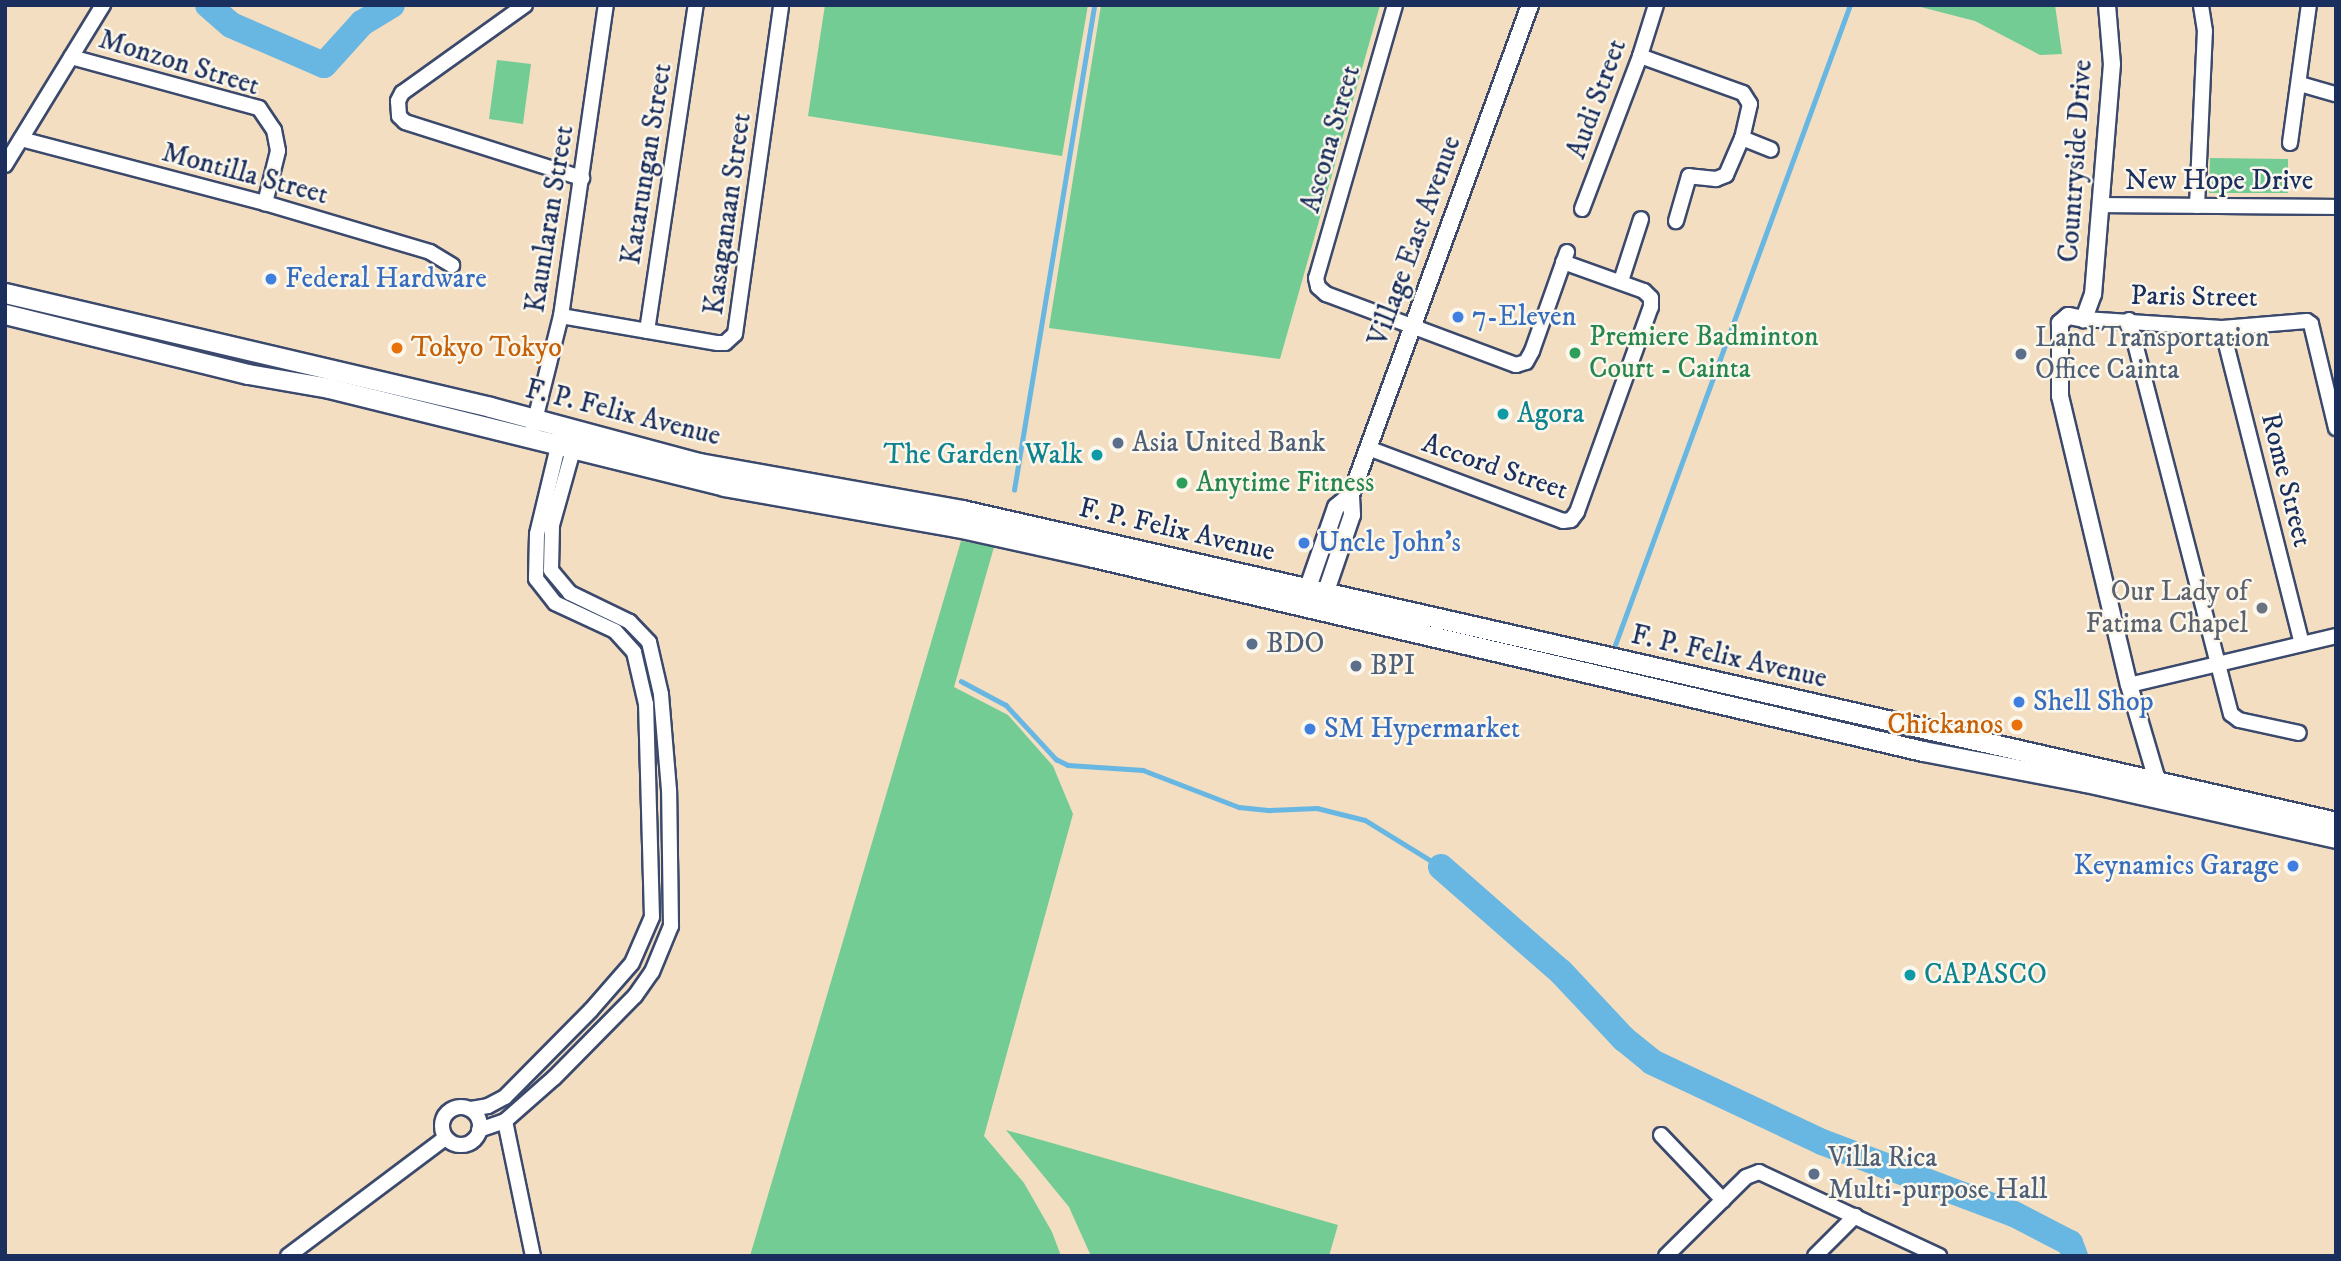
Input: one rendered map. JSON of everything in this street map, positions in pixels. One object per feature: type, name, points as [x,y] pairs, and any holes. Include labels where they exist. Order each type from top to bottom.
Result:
[{"type":"main road","name":"F. P. Felix Avenue","points":[[5,293],[568,438],[901,497],[1314,599],[2161,792],[2336,838]]},
{"type":"main road","name":"F. P. Felix Avenue","points":[[5,314],[248,374],[533,429]]},
{"type":"main road","name":"F. P. Felix Avenue","points":[[2161,792],[2336,822]]},
{"type":"street","points":[[5,165],[103,5]]},
{"type":"street","points":[[525,5],[402,93],[398,101],[400,116],[405,122],[582,178]]},
{"type":"street","name":"Kaunlaran Street","points":[[533,429],[561,316],[606,5]]},
{"type":"street","name":"Katarungan Street","points":[[647,331],[696,5]]},
{"type":"street","name":"Kasaganaan Street","points":[[561,316],[718,343],[725,343],[735,334],[781,5]]},
{"type":"street","name":"Ascona Street","points":[[1395,5],[1317,278],[1318,287],[1326,294],[1411,327]]},
{"type":"street","name":"Village East Avenue","points":[[1314,599],[1336,563],[1352,515],[1351,495],[1530,5]]},
{"type":"street","name":"Audi Street","points":[[1582,209],[1640,56],[1656,5]]},
{"type":"street","name":"Countryside Drive","points":[[2084,319],[2092,301],[2112,64],[2107,5]]},
{"type":"street","points":[[2197,206],[2205,31],[2201,5]]},
{"type":"street","points":[[2290,143],[2309,5]]},
{"type":"street","points":[[1640,56],[1743,93],[1750,104],[1742,138],[1726,175],[1716,179],[1689,176],[1676,221]]},
{"type":"street","name":"Monzon Street","points":[[71,57],[259,108],[274,130],[278,151],[265,203]]},
{"type":"street","points":[[2300,84],[2336,94]]},
{"type":"street","points":[[1742,138],[1771,150]]},
{"type":"street","name":"Montilla Street","points":[[20,139],[265,203],[430,252],[452,265]]},
{"type":"street","name":"New Hope Drive","points":[[2101,205],[2336,206]]},
{"type":"street","points":[[1621,281],[1641,219]]},
{"type":"street","name":"Accord Street","points":[[1368,448],[1563,521],[1571,520],[1577,512],[1651,307],[1651,298],[1644,291],[1565,257],[1526,362],[1516,365],[1411,327]]},
{"type":"street","points":[[2084,319],[2068,316],[2060,323],[2060,396],[2129,685],[2161,792]]},
{"type":"street","name":"Paris Street","points":[[2084,319],[2222,328],[2302,319],[2311,324],[2336,428]]},
{"type":"street","points":[[2129,320],[2218,664],[2235,719],[2300,733]]},
{"type":"street","name":"Rome Street","points":[[2222,328],[2302,644]]},
{"type":"street","points":[[568,438],[552,525],[551,569],[570,593],[630,622],[649,642],[661,694],[669,790],[671,926],[652,972],[635,996],[554,1078],[505,1121],[480,1130],[473,1140],[461,1145],[446,1138],[441,1127],[444,1115],[454,1107],[471,1109],[488,1106],[505,1097],[632,963],[652,917],[646,704],[634,652],[615,631],[555,603],[536,579],[537,534],[568,438]]},
{"type":"street","name":"Village East Avenue","points":[[1314,599],[1319,558],[1336,507],[1351,495]]},
{"type":"street","points":[[1319,558],[1336,563]]},
{"type":"street","points":[[2129,685],[2336,636]]},
{"type":"street","points":[[648,789],[669,790]]},
{"type":"street","points":[[632,963],[652,972]]},
{"type":"street","points":[[471,1109],[479,1118],[480,1130]]},
{"type":"street","points":[[505,1121],[533,1256]]},
{"type":"street","points":[[1661,1135],[1723,1200]]},
{"type":"street","points":[[288,1256],[446,1138]]},
{"type":"street","points":[[1666,1256],[1746,1177],[1759,1172],[1939,1256]]},
{"type":"street","points":[[1815,1256],[1855,1216]]},
{"type":"green space","points":[[825,5],[1088,5],[1062,156],[808,116]]},
{"type":"green space","points":[[1101,5],[1380,5],[1280,359],[1049,328]]},
{"type":"green space","points":[[1913,5],[2055,5],[2062,54],[2040,55],[1975,21]]},
{"type":"green space","points":[[497,60],[531,64],[523,124],[489,119]]},
{"type":"green space","points":[[2210,158],[2288,159],[2288,193],[2209,193]]},
{"type":"green space","points":[[961,541],[994,547],[954,687],[1008,715],[1053,766],[1073,814],[984,1136],[1024,1183],[1052,1232],[1061,1256],[750,1256]]},
{"type":"green space","points":[[1006,1130],[1338,1225],[1329,1256],[1091,1256],[1069,1207]]},
{"type":"waterway","points":[[208,5],[231,25],[324,65],[362,23],[392,5]]},
{"type":"waterway","points":[[1014,490],[1094,5]]},
{"type":"waterway","points":[[1615,645],[1850,5]]},
{"type":"waterway","points":[[961,681],[1006,705],[1056,759],[1068,765],[1143,770],[1239,807],[1270,810],[1317,808],[1365,820],[1441,867]]},
{"type":"waterway","points":[[1441,867],[1561,972],[1624,1039],[1652,1062],[1822,1142],[2014,1214],[2070,1243],[2075,1256]]},
{"type":"place","name":"Federal Hardware","points":[[271,279]]},
{"type":"place","name":"7-Eleven","points":[[1458,317]]},
{"type":"place","name":"Tokyo Tokyo","points":[[397,348]]},
{"type":"place","name":"Premiere Badminton Court - Cainta","points":[[1575,353]]},
{"type":"place","name":"Land Transportation Office Cainta","points":[[2021,354]]},
{"type":"place","name":"Agora","points":[[1503,414]]},
{"type":"place","name":"Asia United Bank","points":[[1118,443]]},
{"type":"place","name":"The Garden Walk","points":[[1097,455]]},
{"type":"place","name":"Anytime Fitness","points":[[1182,483]]},
{"type":"place","name":"Uncle John's","points":[[1304,543]]},
{"type":"place","name":"Our Lady of Fatima Chapel","points":[[2262,608]]},
{"type":"place","name":"BDO","points":[[1252,644]]},
{"type":"place","name":"BPI","points":[[1356,666]]},
{"type":"place","name":"Shell Shop","points":[[2019,702]]},
{"type":"place","name":"Chickanos","points":[[2017,725]]},
{"type":"place","name":"SM Hypermarket","points":[[1310,729]]},
{"type":"place","name":"Keynamics Garage","points":[[2293,866]]},
{"type":"place","name":"CAPASCO","points":[[1910,975]]},
{"type":"place","name":"Villa Rica Multi-purpose Hall","points":[[1814,1174]]}]
